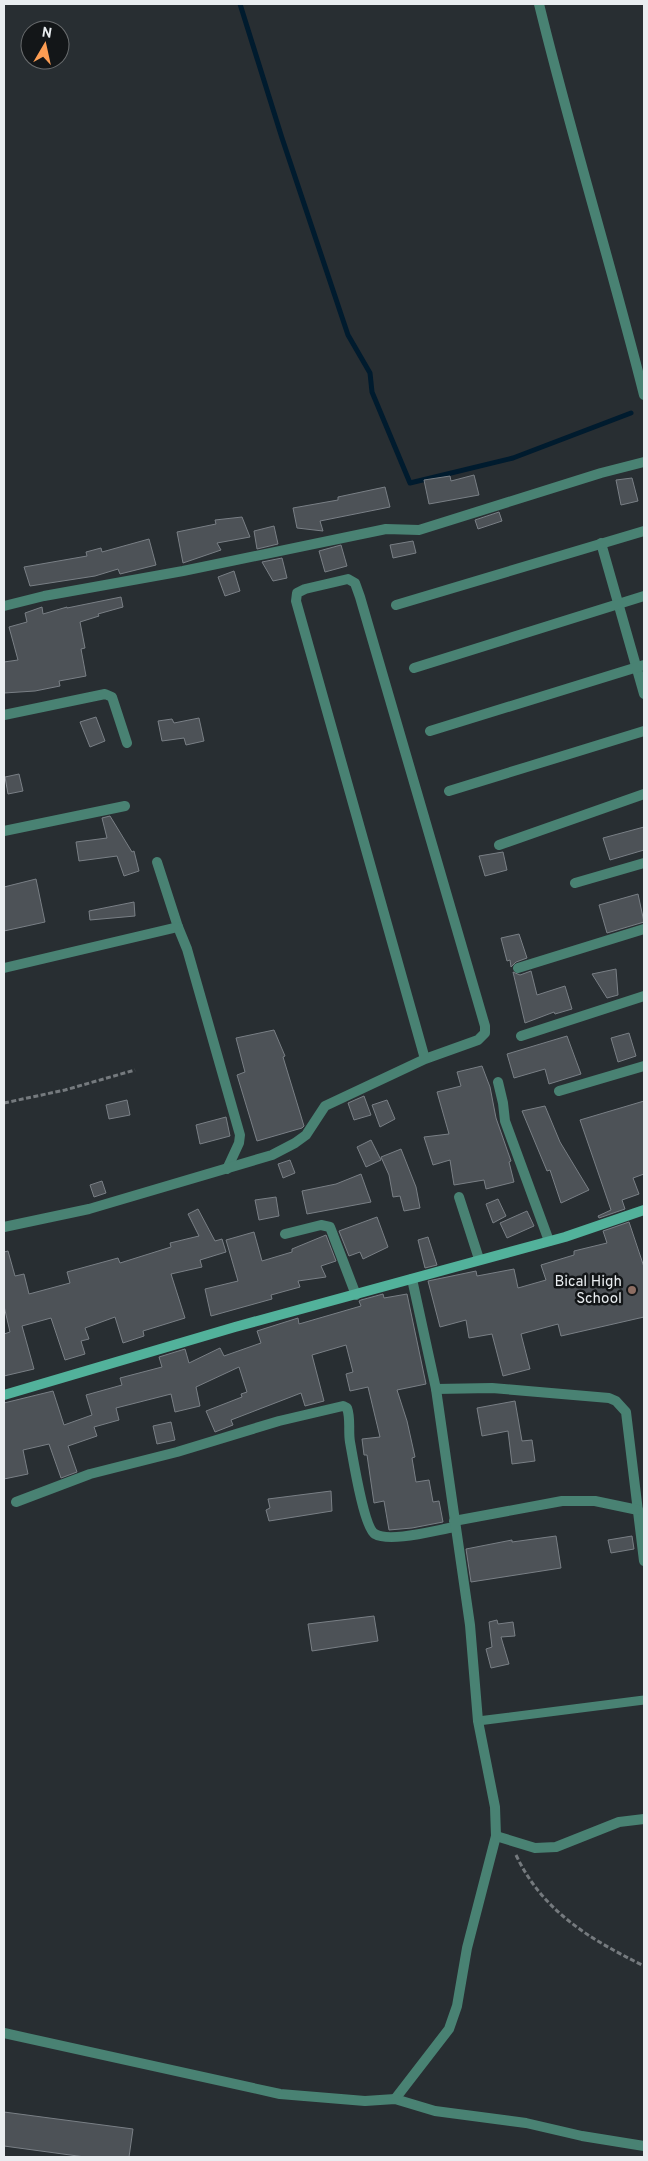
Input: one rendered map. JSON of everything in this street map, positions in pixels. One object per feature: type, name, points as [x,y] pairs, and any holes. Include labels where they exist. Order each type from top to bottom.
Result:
[{"type":"street","points":[[539,4],[566,111],[623,309],[644,395]]},
{"type":"street","points":[[4,606],[44,596],[183,571],[386,529],[419,530],[592,476],[644,462]]},
{"type":"street","points":[[396,606],[644,531]]},
{"type":"street","points":[[601,543],[640,666],[644,694]]},
{"type":"street","points":[[4,1227],[89,1209],[272,1155],[296,1143],[306,1135],[325,1106],[425,1059],[478,1040],[485,1033],[485,1026],[360,597],[355,583],[348,579],[305,589],[297,593],[296,601],[425,1059]]},
{"type":"street","points":[[414,668],[644,596]]},
{"type":"street","points":[[430,731],[640,666]]},
{"type":"street","points":[[4,715],[105,694],[112,697],[127,743]]},
{"type":"street","points":[[450,791],[644,730]]},
{"type":"street","points":[[499,846],[644,794]]},
{"type":"street","points":[[4,832],[125,806]]},
{"type":"street","points":[[158,862],[186,948],[240,1135],[240,1143],[227,1169]]},
{"type":"street","points":[[574,884],[644,863]]},
{"type":"street","points":[[4,968],[178,927]]},
{"type":"street","points":[[518,968],[644,929]]},
{"type":"street","points":[[521,1036],[644,996]]},
{"type":"street","points":[[559,1091],[644,1066]]},
{"type":"street","points":[[498,1082],[505,1121],[548,1241]]},
{"type":"street","points":[[459,1196],[479,1259]]},
{"type":"street","points":[[4,1395],[235,1328],[548,1241],[644,1210]]},
{"type":"street","points":[[285,1234],[320,1225],[330,1227],[356,1295]]},
{"type":"street","points":[[395,2099],[449,2029],[458,2006],[467,1948],[496,1836],[495,1807],[478,1721],[470,1625],[436,1389],[412,1279]]},
{"type":"street","points":[[436,1389],[492,1388],[609,1398],[616,1402],[626,1412],[644,1561]]},
{"type":"street","points":[[16,1502],[90,1474],[177,1452],[279,1421],[343,1406],[347,1408],[350,1414],[349,1436],[365,1519],[369,1529],[374,1534],[389,1538],[562,1501],[595,1501],[638,1510]]},
{"type":"street","points":[[496,1836],[535,1848],[556,1847],[619,1822],[644,1819]]},
{"type":"street","points":[[4,2033],[280,2094],[365,2101],[395,2099],[435,2111],[526,2123],[582,2136],[644,2146]]},
{"type":"lane","points":[[478,1721],[644,1700]]},
{"type":"path","points":[[4,1102],[64,1090],[135,1070]]},
{"type":"path","points":[[510,1841],[520,1865],[538,1892],[552,1908],[605,1946],[644,1966]]},
{"type":"building","points":[[474,475],[479,495],[429,504],[424,480],[450,476],[451,481]]},
{"type":"building","points":[[632,478],[638,501],[621,505],[616,480]]},
{"type":"building","points":[[385,487],[390,507],[320,521],[323,531],[297,528],[293,508],[338,500],[338,497]]},
{"type":"building","points":[[499,512],[502,521],[478,529],[475,520]]},
{"type":"building","points":[[242,517],[250,537],[217,543],[221,550],[183,563],[177,532],[216,524],[215,520]]},
{"type":"building","points":[[274,526],[278,544],[257,549],[254,531]]},
{"type":"building","points":[[149,539],[156,565],[120,574],[118,569],[95,576],[30,586],[24,567],[87,556],[86,552],[101,548],[102,552]]},
{"type":"building","points":[[413,541],[416,553],[393,558],[390,545]]},
{"type":"building","points":[[341,545],[347,566],[325,572],[319,551]]},
{"type":"building","points":[[282,558],[287,578],[273,581],[262,562]]},
{"type":"building","points":[[234,571],[240,591],[225,596],[218,577]]},
{"type":"building","points":[[121,597],[123,607],[98,614],[99,616],[80,622],[85,648],[81,649],[86,676],[59,681],[60,686],[35,691],[4,693],[4,662],[18,660],[9,627],[27,622],[25,613],[42,607],[43,614],[67,607]]},
{"type":"building","points":[[96,717],[105,741],[90,747],[80,722]]},
{"type":"building","points":[[199,718],[204,741],[186,745],[184,738],[162,741],[158,721],[172,719],[174,723]]},
{"type":"building","points":[[19,774],[23,791],[8,794],[5,777]]},
{"type":"building","points":[[110,816],[132,852],[134,851],[139,871],[124,876],[117,856],[79,861],[76,842],[107,838],[102,818]]},
{"type":"building","points":[[644,827],[644,850],[610,860],[603,838]]},
{"type":"building","points":[[503,852],[507,870],[485,876],[479,856]]},
{"type":"building","points":[[36,879],[45,922],[4,931],[4,887]]},
{"type":"building","points":[[638,894],[644,922],[607,933],[599,905]]},
{"type":"building","points":[[134,902],[135,916],[90,920],[89,911]]},
{"type":"building","points":[[519,934],[527,958],[516,962],[511,967],[510,960],[507,961],[501,938]]},
{"type":"building","points":[[616,969],[618,995],[607,998],[592,974]]},
{"type":"building","points":[[531,971],[537,995],[565,986],[572,1009],[555,1014],[554,1012],[525,1023],[513,972],[520,975]]},
{"type":"building","points":[[274,1030],[285,1056],[283,1057],[304,1126],[257,1141],[237,1075],[245,1072],[236,1038]]},
{"type":"building","points":[[629,1033],[636,1056],[618,1062],[611,1038]]},
{"type":"building","points":[[567,1036],[581,1074],[549,1084],[545,1069],[514,1078],[507,1054]]},
{"type":"building","points":[[482,1066],[490,1087],[496,1118],[511,1161],[509,1162],[514,1182],[486,1189],[484,1180],[454,1185],[450,1160],[433,1165],[424,1137],[449,1134],[437,1092],[461,1086],[457,1072]]},
{"type":"building","points":[[364,1096],[371,1115],[354,1120],[348,1103]]},
{"type":"building","points":[[127,1100],[130,1115],[109,1119],[106,1105]]},
{"type":"building","points":[[387,1100],[395,1119],[380,1127],[372,1105]]},
{"type":"building","points":[[644,1101],[644,1174],[633,1178],[639,1194],[622,1200],[625,1209],[599,1218],[598,1216],[611,1210],[580,1120]]},
{"type":"building","points":[[545,1106],[560,1142],[589,1190],[561,1203],[550,1170],[547,1171],[522,1111]]},
{"type":"building","points":[[226,1117],[230,1136],[200,1144],[196,1125]]},
{"type":"building","points":[[371,1140],[381,1160],[366,1167],[357,1147]]},
{"type":"building","points":[[401,1149],[416,1187],[420,1208],[404,1211],[400,1196],[393,1197],[389,1175],[381,1157]]},
{"type":"building","points":[[290,1160],[295,1173],[283,1178],[278,1164]]},
{"type":"building","points":[[361,1174],[371,1202],[307,1214],[302,1191],[336,1184]]},
{"type":"building","points":[[102,1181],[106,1193],[94,1197],[90,1185]]},
{"type":"building","points":[[276,1197],[279,1216],[259,1220],[255,1200]]},
{"type":"building","points":[[498,1199],[506,1216],[493,1223],[486,1204]]},
{"type":"building","points":[[198,1209],[215,1241],[222,1239],[226,1252],[200,1260],[202,1267],[171,1274],[185,1318],[143,1331],[144,1336],[123,1343],[115,1317],[85,1328],[89,1339],[81,1341],[85,1354],[65,1360],[51,1318],[22,1326],[34,1369],[4,1376],[4,1334],[10,1332],[4,1306],[4,1252],[8,1251],[15,1276],[24,1274],[29,1294],[70,1283],[67,1272],[118,1258],[120,1263],[171,1247],[170,1243],[199,1236],[188,1214]]},
{"type":"building","points":[[527,1211],[534,1226],[507,1238],[500,1223]]},
{"type":"building","points":[[377,1217],[388,1247],[363,1259],[360,1252],[349,1256],[339,1231]]},
{"type":"building","points":[[629,1222],[644,1267],[644,1317],[561,1336],[558,1324],[521,1334],[530,1369],[503,1376],[492,1334],[469,1338],[466,1320],[440,1327],[428,1281],[476,1271],[477,1276],[514,1269],[518,1288],[546,1280],[541,1265],[574,1255],[574,1251],[607,1243],[603,1231]]},
{"type":"building","points":[[254,1232],[262,1261],[292,1252],[292,1249],[326,1235],[336,1261],[321,1266],[326,1277],[298,1281],[300,1287],[271,1295],[272,1299],[211,1316],[205,1289],[238,1281],[226,1240]]},
{"type":"building","points":[[428,1237],[437,1265],[425,1268],[418,1240]]},
{"type":"building","points":[[383,1294],[384,1298],[407,1294],[426,1384],[397,1390],[407,1421],[415,1457],[412,1458],[416,1482],[429,1480],[433,1502],[439,1501],[443,1522],[389,1530],[384,1501],[374,1503],[367,1455],[364,1455],[362,1439],[380,1437],[368,1387],[350,1391],[346,1374],[353,1372],[346,1345],[312,1355],[324,1401],[305,1406],[301,1393],[231,1420],[233,1425],[215,1432],[206,1411],[242,1397],[241,1394],[247,1392],[239,1367],[196,1387],[200,1406],[175,1412],[171,1394],[116,1408],[119,1420],[94,1427],[97,1436],[68,1446],[77,1472],[61,1478],[49,1444],[23,1450],[28,1474],[4,1479],[4,1403],[53,1391],[64,1425],[92,1415],[86,1395],[122,1385],[120,1378],[162,1367],[159,1357],[185,1349],[189,1363],[220,1348],[224,1356],[261,1343],[257,1331],[298,1318],[299,1324],[361,1306],[359,1301]]},
{"type":"building","points":[[515,1401],[522,1441],[532,1440],[535,1461],[512,1464],[508,1431],[482,1436],[477,1408]]},
{"type":"building","points":[[171,1422],[175,1440],[157,1444],[153,1426]]},
{"type":"building","points":[[331,1491],[332,1511],[269,1521],[266,1510],[270,1508],[268,1499]]},
{"type":"building","points":[[556,1536],[561,1568],[471,1582],[466,1549],[512,1540],[512,1542]]},
{"type":"building","points":[[632,1536],[634,1549],[611,1553],[608,1540]]},
{"type":"building","points":[[374,1616],[378,1641],[312,1651],[308,1624]]},
{"type":"building","points":[[497,1620],[498,1624],[513,1622],[515,1636],[501,1637],[509,1664],[491,1668],[486,1649],[492,1647],[489,1622]]},
{"type":"building","points":[[4,2112],[133,2129],[129,2157],[85,2157],[4,2146]]},
{"type":"waterway","points":[[240,4],[282,138],[348,335],[370,373],[372,392],[410,483],[513,458],[631,413]]},
{"type":"place","name":"Bical High School","points":[[632,1290]]}]
